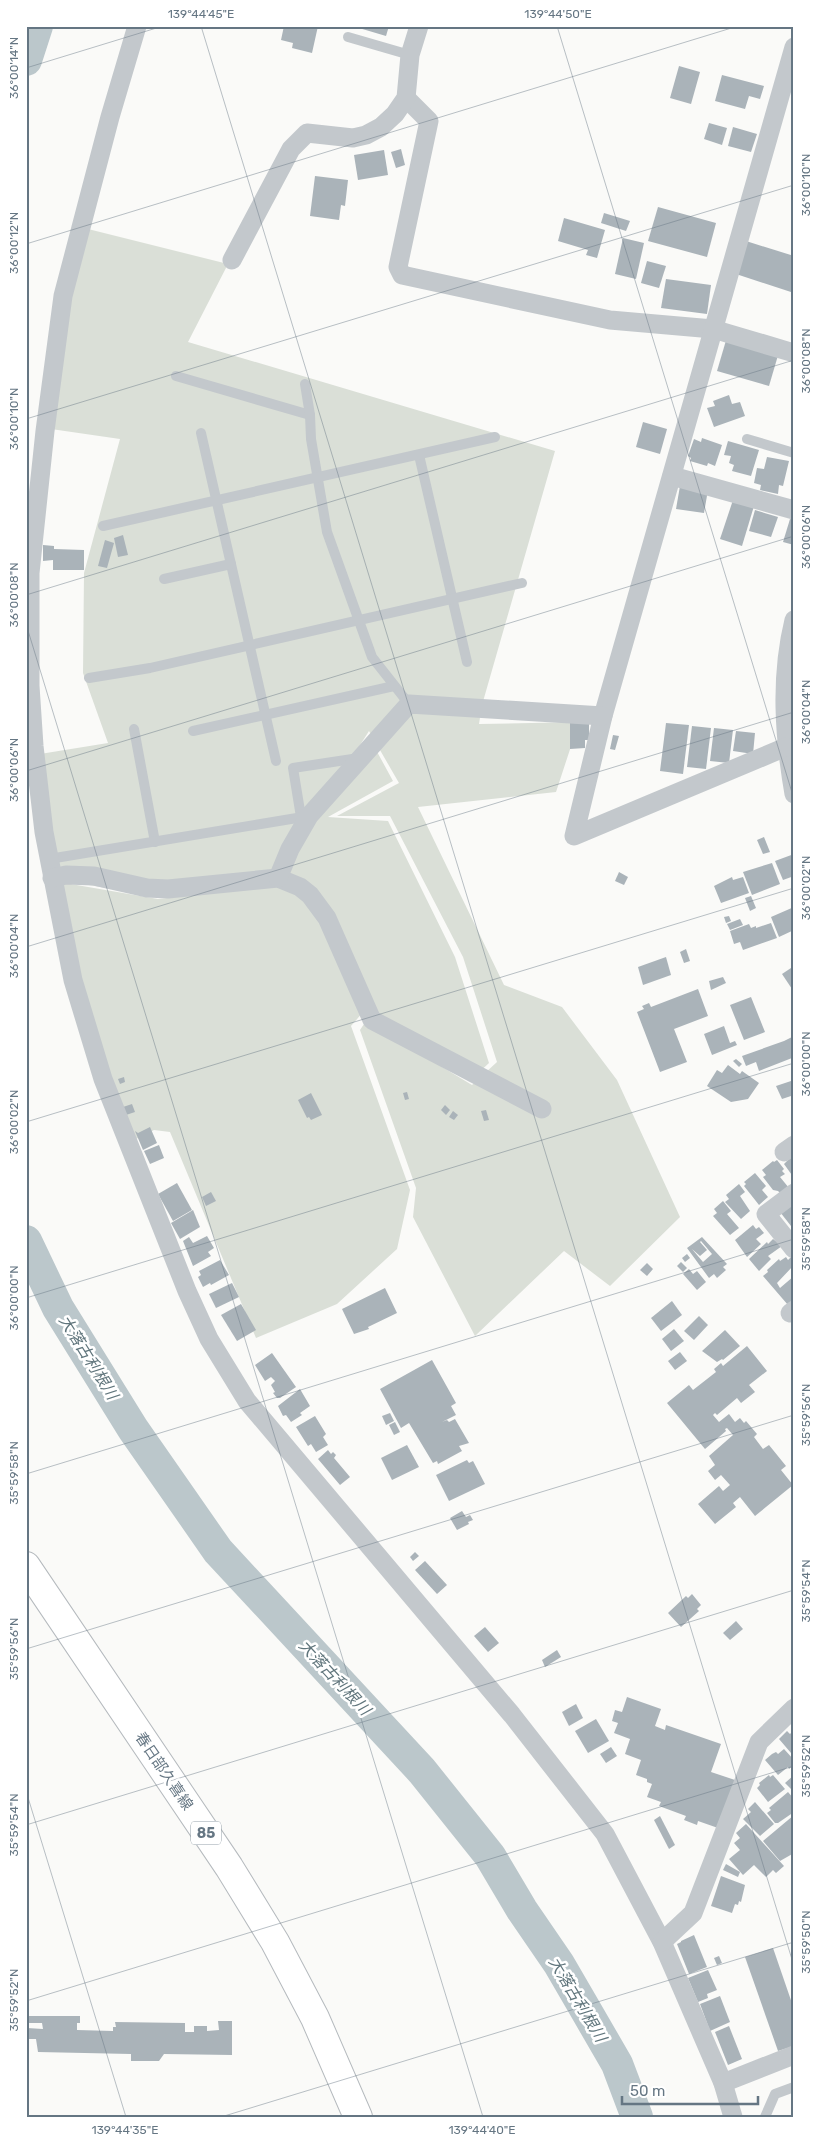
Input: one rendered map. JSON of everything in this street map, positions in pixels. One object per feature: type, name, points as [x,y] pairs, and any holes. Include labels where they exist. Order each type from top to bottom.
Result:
[{"type":"main road","name":"春日部久喜線","points":[[26,1566],[229,1868],[276,1942],[315,2018],[358,2117]]},
{"type":"street","points":[[137,26],[108,126],[63,296],[45,431],[30,573],[30,686],[34,737],[50,868],[72,980],[103,1079],[183,1282],[210,1339],[247,1401],[512,1715],[605,1834],[662,1942],[723,2083],[733,2117]]},
{"type":"street","points":[[232,260],[291,149],[308,132],[353,138],[366,135],[381,127],[395,114],[406,98],[410,55],[419,26]]},
{"type":"street","points":[[786,747],[574,836],[603,716],[794,47]]},
{"type":"street","points":[[406,98],[429,121],[398,267],[402,275],[610,320],[713,330],[794,353]]},
{"type":"street","points":[[672,476],[794,510]]},
{"type":"street","points":[[793,624],[785,686],[786,747],[794,794]]},
{"type":"street","points":[[278,878],[305,816],[361,758],[409,704],[603,716]]},
{"type":"street","points":[[50,868],[66,875],[94,876],[147,888],[168,889],[278,878],[300,887],[310,895],[327,918],[372,1020],[542,1109]]},
{"type":"street","points":[[794,1193],[766,1214],[794,1249]]},
{"type":"street","points":[[662,1942],[693,1914],[759,1742],[794,1708]]},
{"type":"street","points":[[723,2083],[794,2054]]},
{"type":"lane","points":[[348,37],[410,55]]},
{"type":"lane","points":[[176,376],[310,415]]},
{"type":"lane","points":[[305,384],[310,415],[311,440],[327,532],[372,657],[409,704]]},
{"type":"lane","points":[[201,433],[276,761]]},
{"type":"lane","points":[[103,526],[495,437]]},
{"type":"lane","points":[[747,439],[794,453]]},
{"type":"lane","points":[[419,454],[467,662]]},
{"type":"lane","points":[[164,579],[231,564]]},
{"type":"lane","points":[[89,678],[150,668],[522,583]]},
{"type":"lane","points":[[194,731],[394,686]]},
{"type":"lane","points":[[134,729],[156,842]]},
{"type":"lane","points":[[50,868],[156,842],[305,816],[293,768],[361,758]]},
{"type":"lane","points":[[765,2117],[775,2094],[794,2087]]},
{"type":"shaded area","points":[[88,229],[228,264],[188,342],[555,451],[482,705],[479,724],[579,722],[556,792],[418,807],[504,985],[562,1007],[617,1080],[680,1217],[610,1286],[564,1251],[475,1336],[413,1217],[416,1188],[360,1030],[366,1021],[472,1085],[497,1062],[463,957],[390,816],[337,816],[399,783],[369,731],[272,883],[160,897],[59,880],[40,754],[108,743],[83,673],[84,573],[120,439],[51,429],[64,329]]},
{"type":"shaded area","points":[[369,737],[393,781],[328,817],[388,821],[455,957],[489,1063],[474,1077],[364,1011],[351,1026],[410,1190],[397,1249],[337,1304],[256,1338],[170,1132],[154,1130],[134,1140],[109,1076],[76,970],[59,882],[158,899],[273,886]]},
{"type":"building","points":[[284,26],[318,26],[312,53],[292,48],[293,43],[281,40]]},
{"type":"building","points":[[359,26],[389,26],[386,36],[359,28]]},
{"type":"building","points":[[679,66],[700,72],[691,104],[670,98]]},
{"type":"building","points":[[722,75],[764,86],[760,99],[749,96],[745,109],[715,101]]},
{"type":"building","points":[[709,123],[727,128],[722,145],[704,139]]},
{"type":"building","points":[[733,127],[757,134],[751,152],[728,146]]},
{"type":"building","points":[[401,149],[405,165],[396,168],[391,152]]},
{"type":"building","points":[[384,150],[388,175],[358,180],[354,155]]},
{"type":"building","points":[[315,176],[348,180],[345,206],[341,205],[339,220],[310,216]]},
{"type":"building","points":[[658,207],[716,223],[707,257],[648,241]]},
{"type":"building","points":[[604,213],[630,221],[626,231],[601,223]]},
{"type":"building","points":[[564,218],[605,230],[597,258],[586,255],[588,250],[558,241]]},
{"type":"building","points":[[623,238],[644,243],[636,279],[615,274]]},
{"type":"building","points":[[746,241],[794,256],[794,293],[736,274]]},
{"type":"building","points":[[647,261],[666,266],[659,288],[641,283]]},
{"type":"building","points":[[666,279],[711,285],[707,314],[661,308]]},
{"type":"building","points":[[727,337],[779,352],[769,386],[717,371]]},
{"type":"building","points":[[729,395],[732,404],[740,402],[745,416],[714,427],[707,408],[715,406],[713,401]]},
{"type":"building","points":[[643,422],[667,429],[660,454],[636,447]]},
{"type":"building","points":[[702,438],[722,445],[715,466],[708,463],[707,466],[690,461],[691,458],[688,456],[694,439],[701,442]]},
{"type":"building","points":[[728,441],[759,450],[751,476],[732,471],[734,465],[729,463],[731,456],[724,455]]},
{"type":"building","points":[[767,457],[789,461],[783,486],[779,485],[778,494],[760,490],[761,485],[754,483],[757,468],[764,469]]},
{"type":"building","points":[[680,486],[708,490],[704,513],[676,509]]},
{"type":"building","points":[[733,500],[754,506],[742,546],[720,539]]},
{"type":"building","points":[[755,510],[778,517],[771,537],[749,531]]},
{"type":"building","points":[[790,519],[794,520],[794,545],[783,542]]},
{"type":"building","points":[[123,535],[128,555],[118,557],[114,538]]},
{"type":"building","points":[[105,540],[114,543],[107,568],[98,566]]},
{"type":"building","points":[[43,545],[54,546],[54,549],[84,550],[84,570],[53,570],[53,560],[43,561]]},
{"type":"building","points":[[570,721],[589,721],[589,740],[585,740],[585,748],[570,749]]},
{"type":"building","points":[[666,723],[689,725],[683,774],[660,771]]},
{"type":"building","points":[[692,726],[711,728],[706,769],[687,767]]},
{"type":"building","points":[[714,728],[733,730],[729,763],[710,761]]},
{"type":"building","points":[[736,731],[755,733],[753,754],[733,751]]},
{"type":"building","points":[[613,735],[619,736],[615,750],[610,749]]},
{"type":"building","points":[[764,837],[770,852],[763,854],[757,840]]},
{"type":"building","points":[[794,854],[794,876],[783,880],[775,861]]},
{"type":"building","points":[[772,863],[780,884],[752,895],[743,872]]},
{"type":"building","points":[[619,872],[628,877],[624,885],[615,881]]},
{"type":"building","points":[[732,877],[733,880],[743,877],[749,893],[721,903],[714,886]]},
{"type":"building","points":[[751,896],[756,908],[750,911],[745,898]]},
{"type":"building","points":[[794,907],[794,930],[779,937],[771,917]]},
{"type":"building","points":[[729,916],[731,921],[726,923],[724,917]]},
{"type":"building","points":[[740,919],[743,925],[730,930],[727,924]]},
{"type":"building","points":[[771,923],[777,938],[743,950],[740,942],[734,944],[730,931],[749,924],[751,928],[756,926],[756,928]]},
{"type":"building","points":[[686,949],[690,961],[684,963],[680,952]]},
{"type":"building","points":[[666,957],[671,975],[643,985],[638,967]]},
{"type":"building","points":[[794,966],[794,992],[782,974]]},
{"type":"building","points":[[723,977],[726,983],[711,990],[709,981]]},
{"type":"building","points":[[698,989],[708,1016],[674,1029],[687,1062],[660,1072],[637,1012],[644,1009],[642,1006],[649,1003],[651,1007]]},
{"type":"building","points":[[751,997],[765,1032],[744,1040],[730,1005]]},
{"type":"building","points":[[724,1026],[730,1043],[735,1041],[737,1045],[712,1055],[704,1034]]},
{"type":"building","points":[[794,1036],[794,1063],[792,1058],[759,1071],[756,1062],[746,1066],[742,1056]]},
{"type":"building","points":[[736,1059],[742,1064],[739,1067],[733,1061]]},
{"type":"building","points":[[728,1065],[740,1074],[742,1071],[759,1083],[748,1099],[731,1102],[707,1086],[717,1070],[722,1073]]},
{"type":"building","points":[[124,1077],[125,1082],[120,1084],[118,1079]]},
{"type":"building","points":[[794,1080],[794,1095],[782,1099],[776,1086]]},
{"type":"building","points":[[407,1092],[409,1099],[405,1100],[403,1093]]},
{"type":"building","points":[[311,1093],[322,1115],[311,1120],[309,1117],[307,1118],[298,1100]]},
{"type":"building","points":[[132,1104],[135,1112],[126,1115],[123,1107]]},
{"type":"building","points":[[445,1105],[450,1110],[446,1115],[441,1110]]},
{"type":"building","points":[[486,1110],[489,1120],[484,1121],[481,1111]]},
{"type":"building","points":[[453,1111],[458,1115],[454,1120],[449,1117]]},
{"type":"building","points":[[150,1127],[157,1143],[143,1150],[135,1131],[138,1133]]},
{"type":"building","points":[[159,1145],[164,1158],[150,1164],[144,1151]]},
{"type":"building","points":[[793,1155],[794,1157],[794,1178],[784,1164]]},
{"type":"building","points":[[777,1160],[784,1169],[782,1171],[785,1174],[780,1177],[789,1188],[781,1194],[773,1190],[763,1177],[766,1175],[762,1170]]},
{"type":"building","points":[[755,1173],[766,1186],[762,1190],[768,1197],[759,1205],[744,1186],[746,1184],[744,1182]]},
{"type":"building","points":[[177,1183],[192,1210],[173,1221],[158,1194]]},
{"type":"building","points":[[739,1184],[745,1192],[740,1196],[750,1211],[741,1219],[725,1202],[729,1199],[726,1195]]},
{"type":"building","points":[[211,1192],[216,1201],[206,1206],[202,1197]]},
{"type":"building","points":[[723,1201],[731,1211],[727,1214],[739,1228],[730,1235],[713,1216],[717,1213],[714,1209]]},
{"type":"building","points":[[794,1202],[794,1223],[791,1226],[780,1212]]},
{"type":"building","points":[[193,1210],[200,1227],[180,1239],[171,1223]]},
{"type":"building","points":[[753,1225],[756,1229],[759,1227],[764,1233],[756,1239],[761,1244],[747,1257],[735,1240]]},
{"type":"building","points":[[207,1236],[214,1248],[208,1252],[211,1256],[193,1266],[183,1241],[189,1237],[193,1243]]},
{"type":"building","points":[[702,1237],[727,1264],[723,1267],[726,1270],[717,1278],[714,1274],[709,1278],[687,1248]],"holes":[[[701,1241],[712,1254],[703,1262],[692,1249],[700,1256],[707,1250]]]},
{"type":"building","points":[[773,1239],[782,1246],[768,1256],[771,1259],[759,1271],[749,1259],[767,1242],[768,1244]]},
{"type":"building","points":[[687,1254],[690,1258],[685,1262],[682,1258]]},
{"type":"building","points":[[786,1257],[788,1260],[791,1257],[794,1260],[793,1266],[777,1283],[780,1288],[794,1276],[794,1301],[788,1305],[763,1276],[779,1259],[780,1261]]},
{"type":"building","points":[[220,1260],[229,1275],[211,1285],[210,1283],[203,1287],[198,1277],[201,1275],[199,1271]]},
{"type":"building","points":[[681,1262],[687,1268],[683,1272],[677,1266]]},
{"type":"building","points":[[647,1263],[653,1269],[647,1276],[640,1270]]},
{"type":"building","points":[[689,1269],[693,1274],[697,1271],[706,1282],[697,1290],[683,1274]]},
{"type":"building","points":[[232,1283],[239,1297],[216,1308],[209,1294]]},
{"type":"building","points":[[385,1288],[397,1313],[368,1327],[369,1329],[354,1334],[342,1309]]},
{"type":"building","points":[[672,1301],[682,1315],[661,1331],[651,1318]]},
{"type":"building","points":[[241,1304],[256,1330],[237,1341],[221,1315]]},
{"type":"building","points":[[699,1316],[708,1325],[694,1340],[684,1331]]},
{"type":"building","points":[[674,1329],[684,1341],[671,1351],[662,1339]]},
{"type":"building","points":[[725,1330],[740,1346],[723,1360],[717,1362],[702,1351]]},
{"type":"building","points":[[747,1346],[767,1371],[749,1385],[755,1392],[741,1403],[737,1398],[717,1415],[715,1413],[713,1415],[719,1422],[729,1414],[735,1422],[740,1418],[744,1423],[746,1421],[757,1434],[754,1437],[763,1449],[769,1445],[786,1466],[781,1470],[793,1485],[755,1516],[740,1497],[733,1503],[736,1507],[715,1524],[698,1504],[719,1486],[723,1491],[730,1485],[721,1475],[715,1480],[708,1471],[715,1465],[709,1456],[733,1435],[727,1428],[725,1429],[726,1431],[705,1449],[667,1403],[689,1385],[693,1390],[716,1372],[714,1369],[721,1363],[723,1366]]},
{"type":"building","points":[[680,1352],[687,1361],[675,1370],[668,1361]]},
{"type":"building","points":[[272,1353],[296,1387],[280,1398],[277,1398],[273,1393],[275,1392],[271,1385],[275,1381],[271,1377],[265,1381],[255,1365]]},
{"type":"building","points":[[432,1360],[456,1403],[451,1406],[456,1415],[442,1422],[447,1420],[449,1422],[455,1419],[469,1443],[459,1446],[462,1451],[438,1464],[437,1461],[433,1463],[409,1423],[401,1428],[380,1389]]},
{"type":"building","points":[[300,1389],[310,1406],[300,1413],[302,1415],[291,1422],[286,1415],[283,1416],[278,1406]]},
{"type":"building","points":[[390,1413],[394,1421],[386,1425],[382,1416]]},
{"type":"building","points":[[315,1416],[326,1434],[323,1437],[328,1445],[316,1452],[311,1444],[308,1446],[296,1427]]},
{"type":"building","points":[[395,1422],[400,1432],[394,1435],[389,1425]]},
{"type":"building","points":[[407,1445],[419,1467],[392,1480],[381,1458]]},
{"type":"building","points":[[328,1450],[331,1454],[333,1452],[336,1455],[334,1458],[350,1477],[340,1485],[318,1459]]},
{"type":"building","points":[[467,1460],[469,1463],[473,1461],[485,1484],[449,1501],[436,1475]]},
{"type":"building","points":[[462,1511],[466,1517],[470,1515],[473,1520],[457,1530],[450,1518]]},
{"type":"building","points":[[415,1552],[419,1556],[413,1561],[410,1557]]},
{"type":"building","points":[[425,1561],[447,1585],[437,1594],[415,1570]]},
{"type":"building","points":[[692,1594],[701,1605],[697,1609],[699,1611],[681,1627],[668,1613],[686,1596],[688,1598]]},
{"type":"building","points":[[736,1621],[743,1629],[730,1640],[723,1633]]},
{"type":"building","points":[[485,1627],[499,1643],[488,1652],[474,1636]]},
{"type":"building","points":[[557,1650],[561,1657],[545,1667],[542,1660]]},
{"type":"building","points":[[627,1697],[661,1709],[655,1726],[665,1730],[666,1725],[721,1744],[711,1772],[735,1780],[718,1828],[698,1821],[697,1825],[684,1820],[686,1816],[659,1806],[661,1802],[647,1797],[652,1784],[647,1782],[647,1779],[636,1775],[641,1760],[625,1754],[630,1739],[614,1733],[618,1723],[612,1721],[615,1710],[622,1712]]},
{"type":"building","points":[[576,1704],[583,1718],[569,1726],[562,1712]]},
{"type":"building","points":[[596,1719],[609,1741],[588,1753],[575,1731]]},
{"type":"building","points":[[794,1730],[794,1751],[791,1753],[779,1739],[787,1731],[790,1734]]},
{"type":"building","points":[[611,1747],[617,1756],[606,1763],[600,1754]]},
{"type":"building","points":[[784,1749],[794,1760],[794,1765],[778,1775],[765,1760],[772,1754],[776,1752],[778,1754]]},
{"type":"building","points":[[769,1775],[770,1777],[773,1775],[785,1789],[768,1802],[757,1788],[760,1785],[759,1783]]},
{"type":"building","points":[[794,1775],[794,1792],[785,1783]]},
{"type":"building","points":[[788,1792],[794,1799],[794,1812],[778,1823],[775,1823],[767,1813],[771,1810],[769,1808]]},
{"type":"building","points":[[755,1802],[774,1824],[760,1836],[743,1819],[751,1812],[748,1809]]},
{"type":"building","points":[[794,1815],[794,1853],[780,1861],[763,1841]]},
{"type":"building","points":[[660,1816],[675,1845],[669,1849],[654,1820]]},
{"type":"building","points":[[746,1824],[784,1866],[776,1873],[773,1870],[766,1877],[754,1865],[743,1875],[729,1859],[740,1850],[734,1843],[740,1838],[736,1833]]},
{"type":"building","points":[[726,1864],[740,1872],[738,1877],[723,1870]]},
{"type":"building","points":[[721,1876],[745,1885],[741,1902],[739,1901],[738,1905],[735,1904],[732,1913],[711,1906]]},
{"type":"building","points":[[694,1935],[707,1967],[689,1974],[677,1944]]},
{"type":"building","points":[[773,1948],[794,2009],[794,2046],[778,2051],[745,1957]]},
{"type":"building","points":[[719,1956],[722,1963],[717,1965],[714,1958]]},
{"type":"building","points":[[708,1970],[717,1990],[707,1994],[708,1998],[698,2002],[688,1978]]},
{"type":"building","points":[[720,1996],[730,2022],[710,2031],[700,2004]]},
{"type":"building","points":[[26,2016],[80,2016],[77,2030],[113,2031],[113,2027],[116,2027],[115,2022],[185,2023],[185,2032],[194,2032],[194,2026],[207,2026],[207,2031],[219,2030],[218,2021],[232,2021],[232,2055],[164,2054],[159,2061],[131,2061],[131,2054],[38,2052],[36,2039],[27,2039],[27,2028],[43,2029],[42,2023],[26,2023]]},
{"type":"building","points":[[729,2026],[742,2059],[728,2065],[715,2032]]},
{"type":"waterway","name":"大落古利根川","points":[[26,60],[37,26]]},
{"type":"waterway","name":"大落古利根川","points":[[26,1241],[58,1308],[133,1429],[218,1551],[422,1771],[490,1856],[522,1910],[559,1964],[617,2064],[637,2117]]}]
